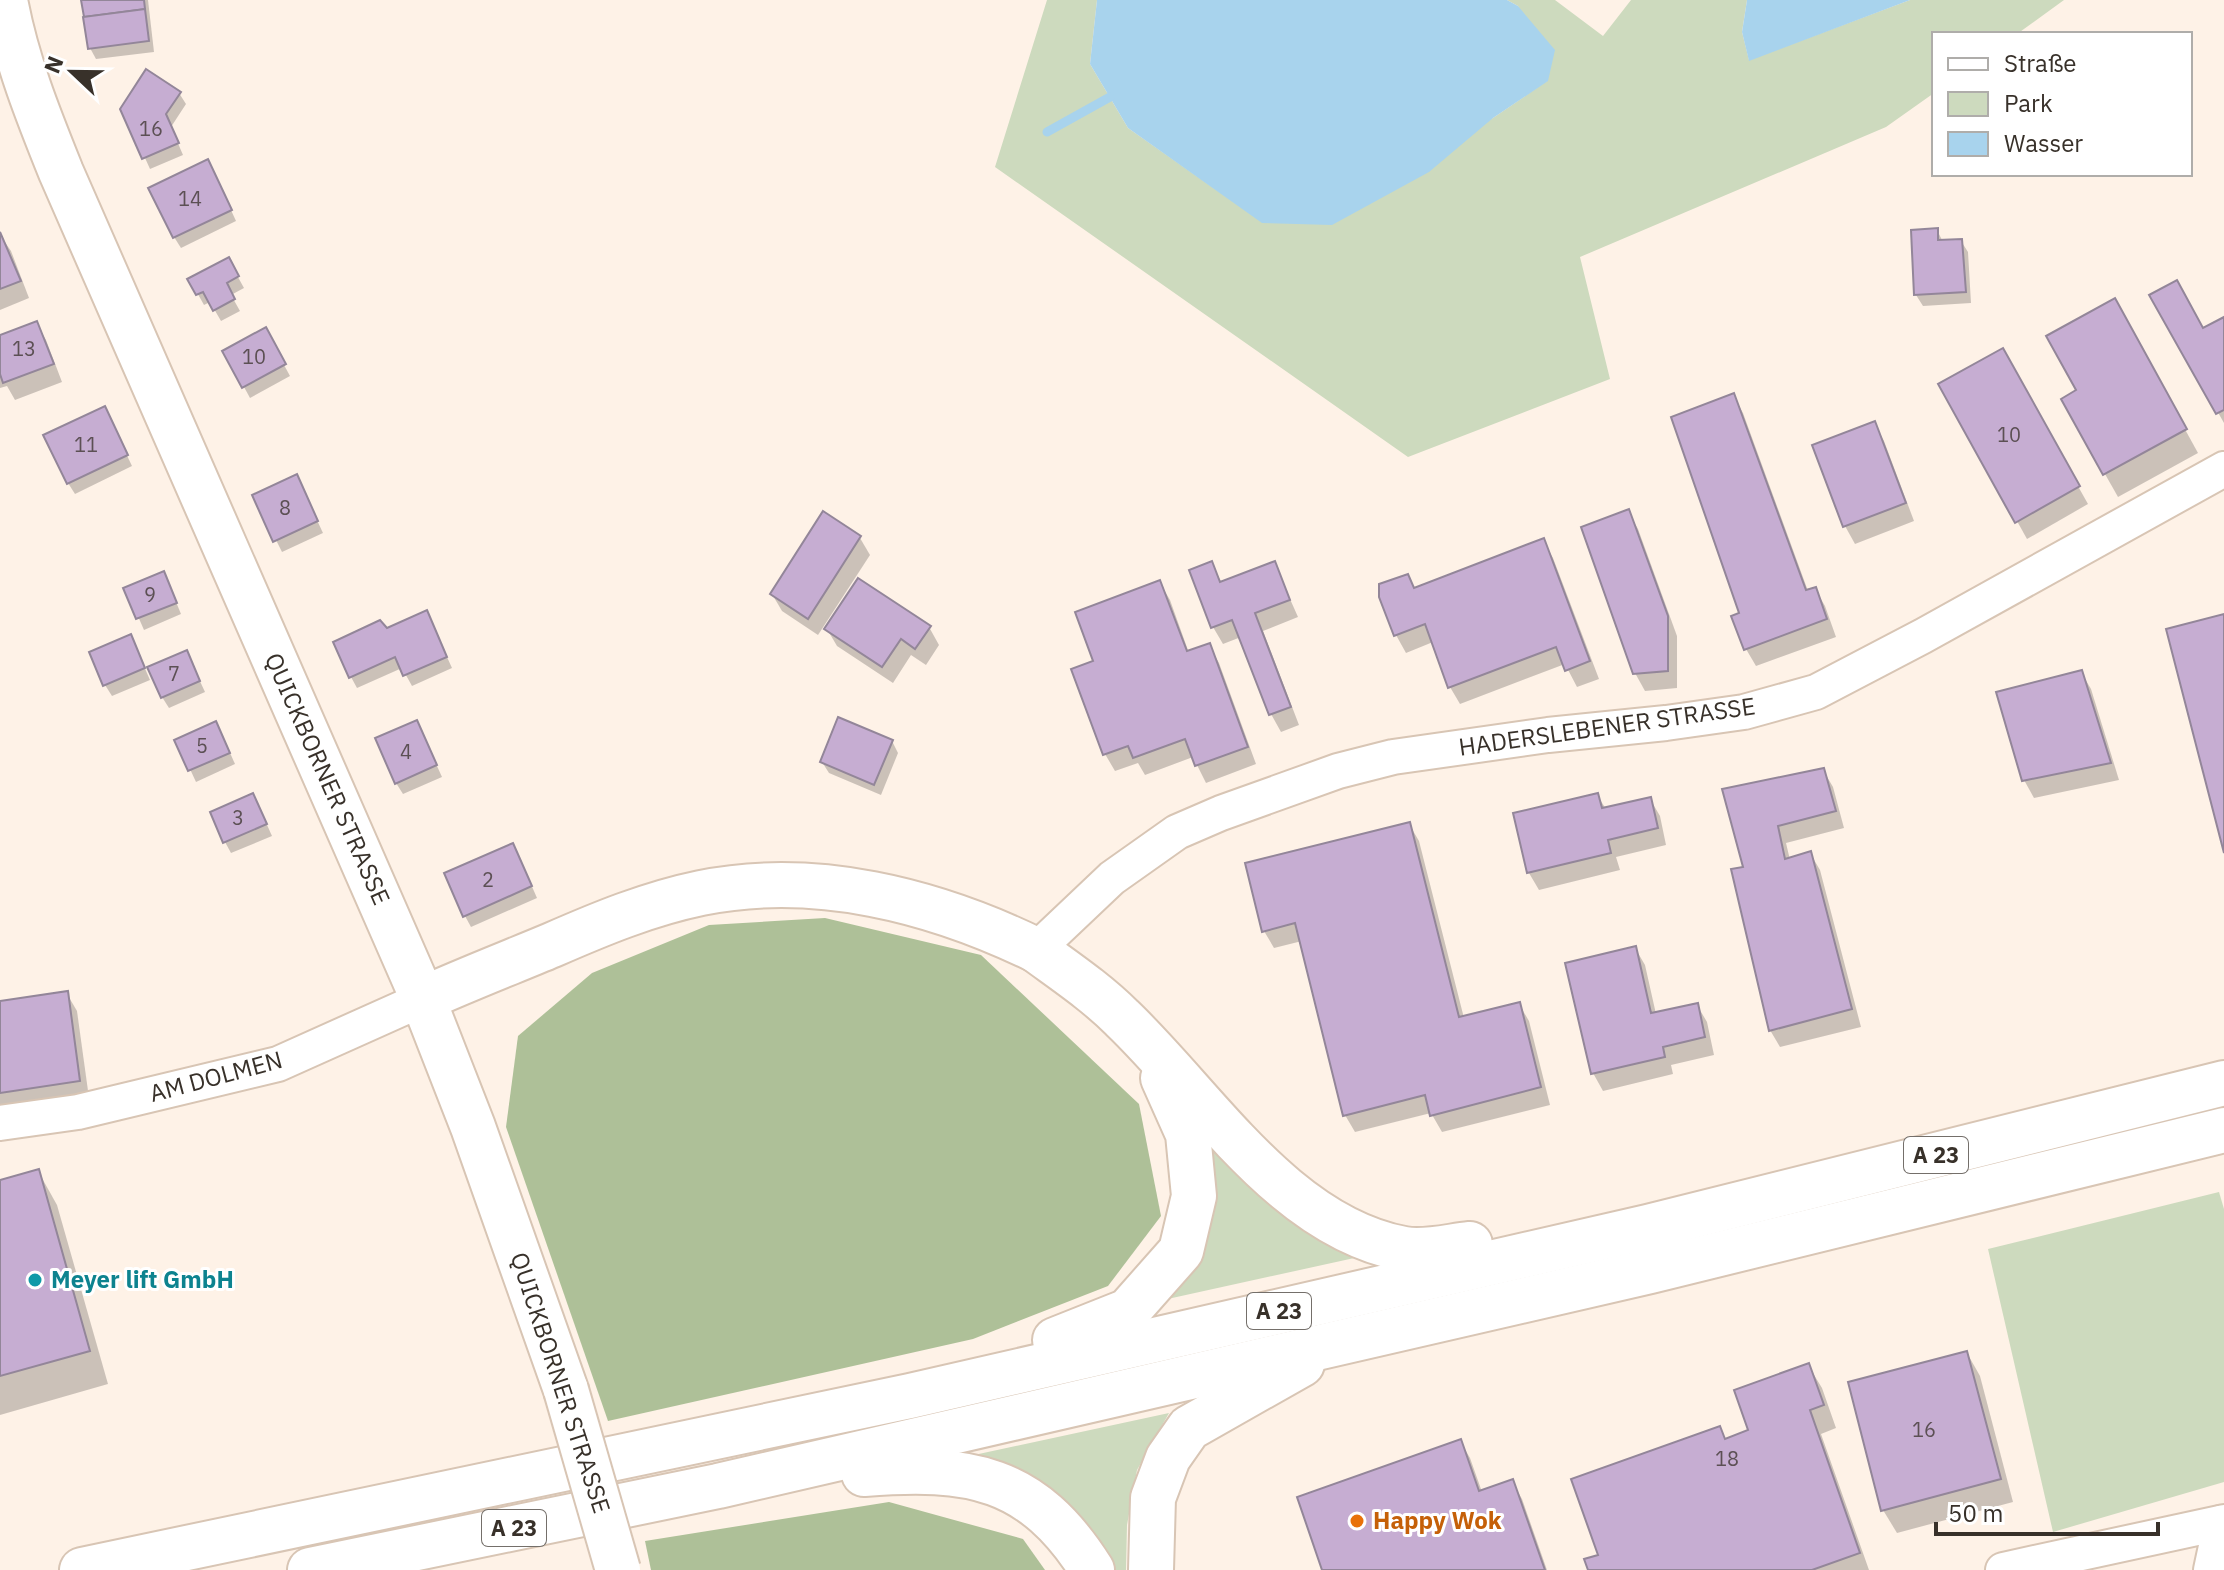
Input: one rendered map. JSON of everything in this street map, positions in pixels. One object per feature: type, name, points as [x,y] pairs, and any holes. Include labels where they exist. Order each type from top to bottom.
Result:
[{"type":"main road","name":"QUICKBORNER STRASSE","points":[[5,0],[10,29],[31,95],[61,172],[423,999],[473,1127],[566,1390],[618,1570]]},
{"type":"main road","points":[[423,999],[472,976],[643,908],[702,893],[767,886],[827,887],[895,898],[962,919],[1036,950],[1086,986],[1124,1019],[1278,1182],[1332,1222],[1370,1240],[1407,1250],[1648,1227]]},
{"type":"main road","points":[[910,1396],[1128,1311],[1181,1251],[1194,1196],[1188,1134],[1151,1050]]},
{"type":"main road","name":"A 23","points":[[82,1570],[910,1396],[1648,1227],[2224,1083]]},
{"type":"main road","name":"A 23","points":[[310,1570],[718,1486],[1650,1271],[2224,1130]]},
{"type":"main road","points":[[1151,1570],[1153,1498],[1168,1458],[1189,1428],[1282,1377],[1331,1345]]},
{"type":"main road","points":[[718,1486],[923,1470],[983,1479],[1014,1492],[1047,1513],[1074,1542],[1092,1570]]},
{"type":"street","name":"HADERSLEBENER STRASSE","points":[[1036,950],[1112,878],[1177,832],[1221,813],[1338,771],[1393,757],[1744,712],[1816,692],[2224,469]]},
{"type":"street","name":"AM DOLMEN","points":[[0,1123],[78,1112],[278,1064],[423,999]]},
{"type":"street","points":[[2003,1570],[2223,1523],[2211,1570]]},
{"type":"green space","points":[[1047,0],[1097,0],[1090,64],[1128,128],[1262,222],[1493,118],[1547,81],[1518,6],[1507,0],[1555,0],[1603,36],[1631,0],[1747,0],[1742,32],[1749,60],[1910,0],[2064,0],[2020,32],[1932,32],[1932,94],[1886,127],[1580,257],[1610,379],[1408,457],[995,167]]},
{"type":"green space","points":[[825,918],[981,955],[1139,1104],[1161,1216],[1108,1286],[973,1339],[608,1421],[506,1127],[518,1036],[592,973],[709,925]]},
{"type":"green space","points":[[1193,1126],[1368,1255],[1154,1302]]},
{"type":"green space","points":[[2219,1192],[2224,1209],[2224,1482],[2053,1532],[1988,1249]]},
{"type":"green space","points":[[1169,1413],[1137,1470],[1127,1525],[1126,1570],[1108,1570],[974,1455]]},
{"type":"green space","points":[[889,1502],[1023,1539],[1045,1570],[651,1570],[645,1541]]},
{"type":"water","points":[[1097,0],[1507,0],[1518,6],[1555,50],[1548,81],[1493,118],[1429,172],[1332,225],[1262,223],[1128,128],[1090,64]]},
{"type":"water","points":[[1747,0],[1910,0],[1749,61],[1742,32]]},
{"type":"building","points":[[81,0],[144,0],[145,9],[84,17]]},
{"type":"building","points":[[145,9],[149,41],[88,49],[83,17]]},
{"type":"building","points":[[146,69],[181,92],[166,114],[179,143],[142,159],[120,109]]},
{"type":"building","points":[[208,159],[232,210],[173,238],[148,188]]},
{"type":"building","points":[[1938,228],[1938,240],[1962,239],[1966,292],[1914,295],[1911,230]]},
{"type":"building","points":[[0,232],[21,281],[0,289]]},
{"type":"building","points":[[229,257],[239,276],[227,283],[235,299],[213,311],[203,292],[196,295],[187,279]]},
{"type":"building","points":[[2177,280],[2203,328],[2224,317],[2224,410],[2216,414],[2149,295]]},
{"type":"building","points":[[2115,298],[2187,429],[2103,475],[2061,399],[2076,390],[2046,336]]},
{"type":"building","points":[[37,321],[54,364],[3,383],[0,374],[0,335]]},
{"type":"building","points":[[266,327],[286,364],[242,388],[222,351]]},
{"type":"building","points":[[2003,348],[2080,486],[2015,523],[1938,384]]},
{"type":"building","points":[[1734,393],[1806,590],[1816,587],[1827,619],[1744,650],[1731,616],[1739,613],[1671,417]]},
{"type":"building","points":[[105,406],[128,455],[67,484],[43,435]]},
{"type":"building","points":[[1875,421],[1906,503],[1843,527],[1812,445]]},
{"type":"building","points":[[297,474],[318,521],[273,542],[252,495]]},
{"type":"building","points":[[1629,509],[1668,616],[1668,671],[1633,674],[1581,527]]},
{"type":"building","points":[[823,511],[861,536],[808,619],[770,594]]},
{"type":"building","points":[[1544,538],[1590,661],[1565,671],[1556,647],[1448,688],[1425,624],[1394,636],[1379,597],[1379,584],[1408,574],[1414,588]]},
{"type":"building","points":[[1212,561],[1220,582],[1275,561],[1290,600],[1255,613],[1291,707],[1269,715],[1232,620],[1211,628],[1189,570]]},
{"type":"building","points":[[164,571],[177,603],[136,619],[123,588]]},
{"type":"building","points":[[858,578],[931,626],[915,649],[901,639],[882,667],[824,629]]},
{"type":"building","points":[[1160,580],[1187,651],[1210,643],[1248,747],[1195,766],[1185,739],[1133,758],[1128,746],[1103,755],[1071,669],[1093,661],[1075,612]]},
{"type":"building","points":[[427,610],[447,657],[403,676],[395,657],[349,678],[333,642],[380,620],[387,628]]},
{"type":"building","points":[[2224,614],[2224,853],[2166,629]]},
{"type":"building","points":[[131,634],[145,668],[103,686],[89,652]]},
{"type":"building","points":[[187,650],[200,681],[161,698],[147,667]]},
{"type":"building","points":[[2082,670],[2111,763],[2022,781],[1996,692]]},
{"type":"building","points":[[838,717],[893,740],[874,785],[820,762]]},
{"type":"building","points":[[417,720],[437,765],[395,784],[375,738]]},
{"type":"building","points":[[216,721],[230,753],[188,771],[174,740]]},
{"type":"building","points":[[1824,768],[1836,811],[1778,826],[1785,859],[1811,851],[1852,1009],[1769,1031],[1731,869],[1743,867],[1722,789]]},
{"type":"building","points":[[253,793],[267,824],[223,843],[210,812]]},
{"type":"building","points":[[1598,793],[1602,808],[1651,797],[1658,828],[1608,840],[1611,853],[1527,873],[1513,813]]},
{"type":"building","points":[[1410,822],[1459,1017],[1520,1002],[1541,1087],[1430,1116],[1425,1095],[1343,1116],[1295,923],[1262,932],[1245,863]]},
{"type":"building","points":[[513,843],[532,886],[463,917],[444,873]]},
{"type":"building","points":[[1636,946],[1651,1013],[1698,1003],[1705,1037],[1663,1047],[1665,1057],[1591,1074],[1565,963]]},
{"type":"building","points":[[68,991],[80,1081],[0,1093],[0,1001]]},
{"type":"building","name":"Meyer lift GmbH","points":[[39,1169],[90,1351],[0,1376],[0,1180]]},
{"type":"building","points":[[1967,1351],[2001,1479],[1881,1511],[1848,1382]]},
{"type":"building","points":[[1809,1363],[1824,1405],[1810,1410],[1860,1553],[1812,1570],[1588,1570],[1584,1559],[1598,1555],[1571,1479],[1720,1426],[1725,1439],[1748,1430],[1734,1390]]},
{"type":"building","points":[[1461,1439],[1479,1491],[1513,1479],[1545,1570],[1322,1570],[1297,1497]]},
{"type":"waterway","points":[[1047,132],[1110,97]]},
{"type":"place","name":"Meyer lift GmbH","points":[[35,1280]]},
{"type":"place","name":"Happy Wok","points":[[1357,1521]]}]
